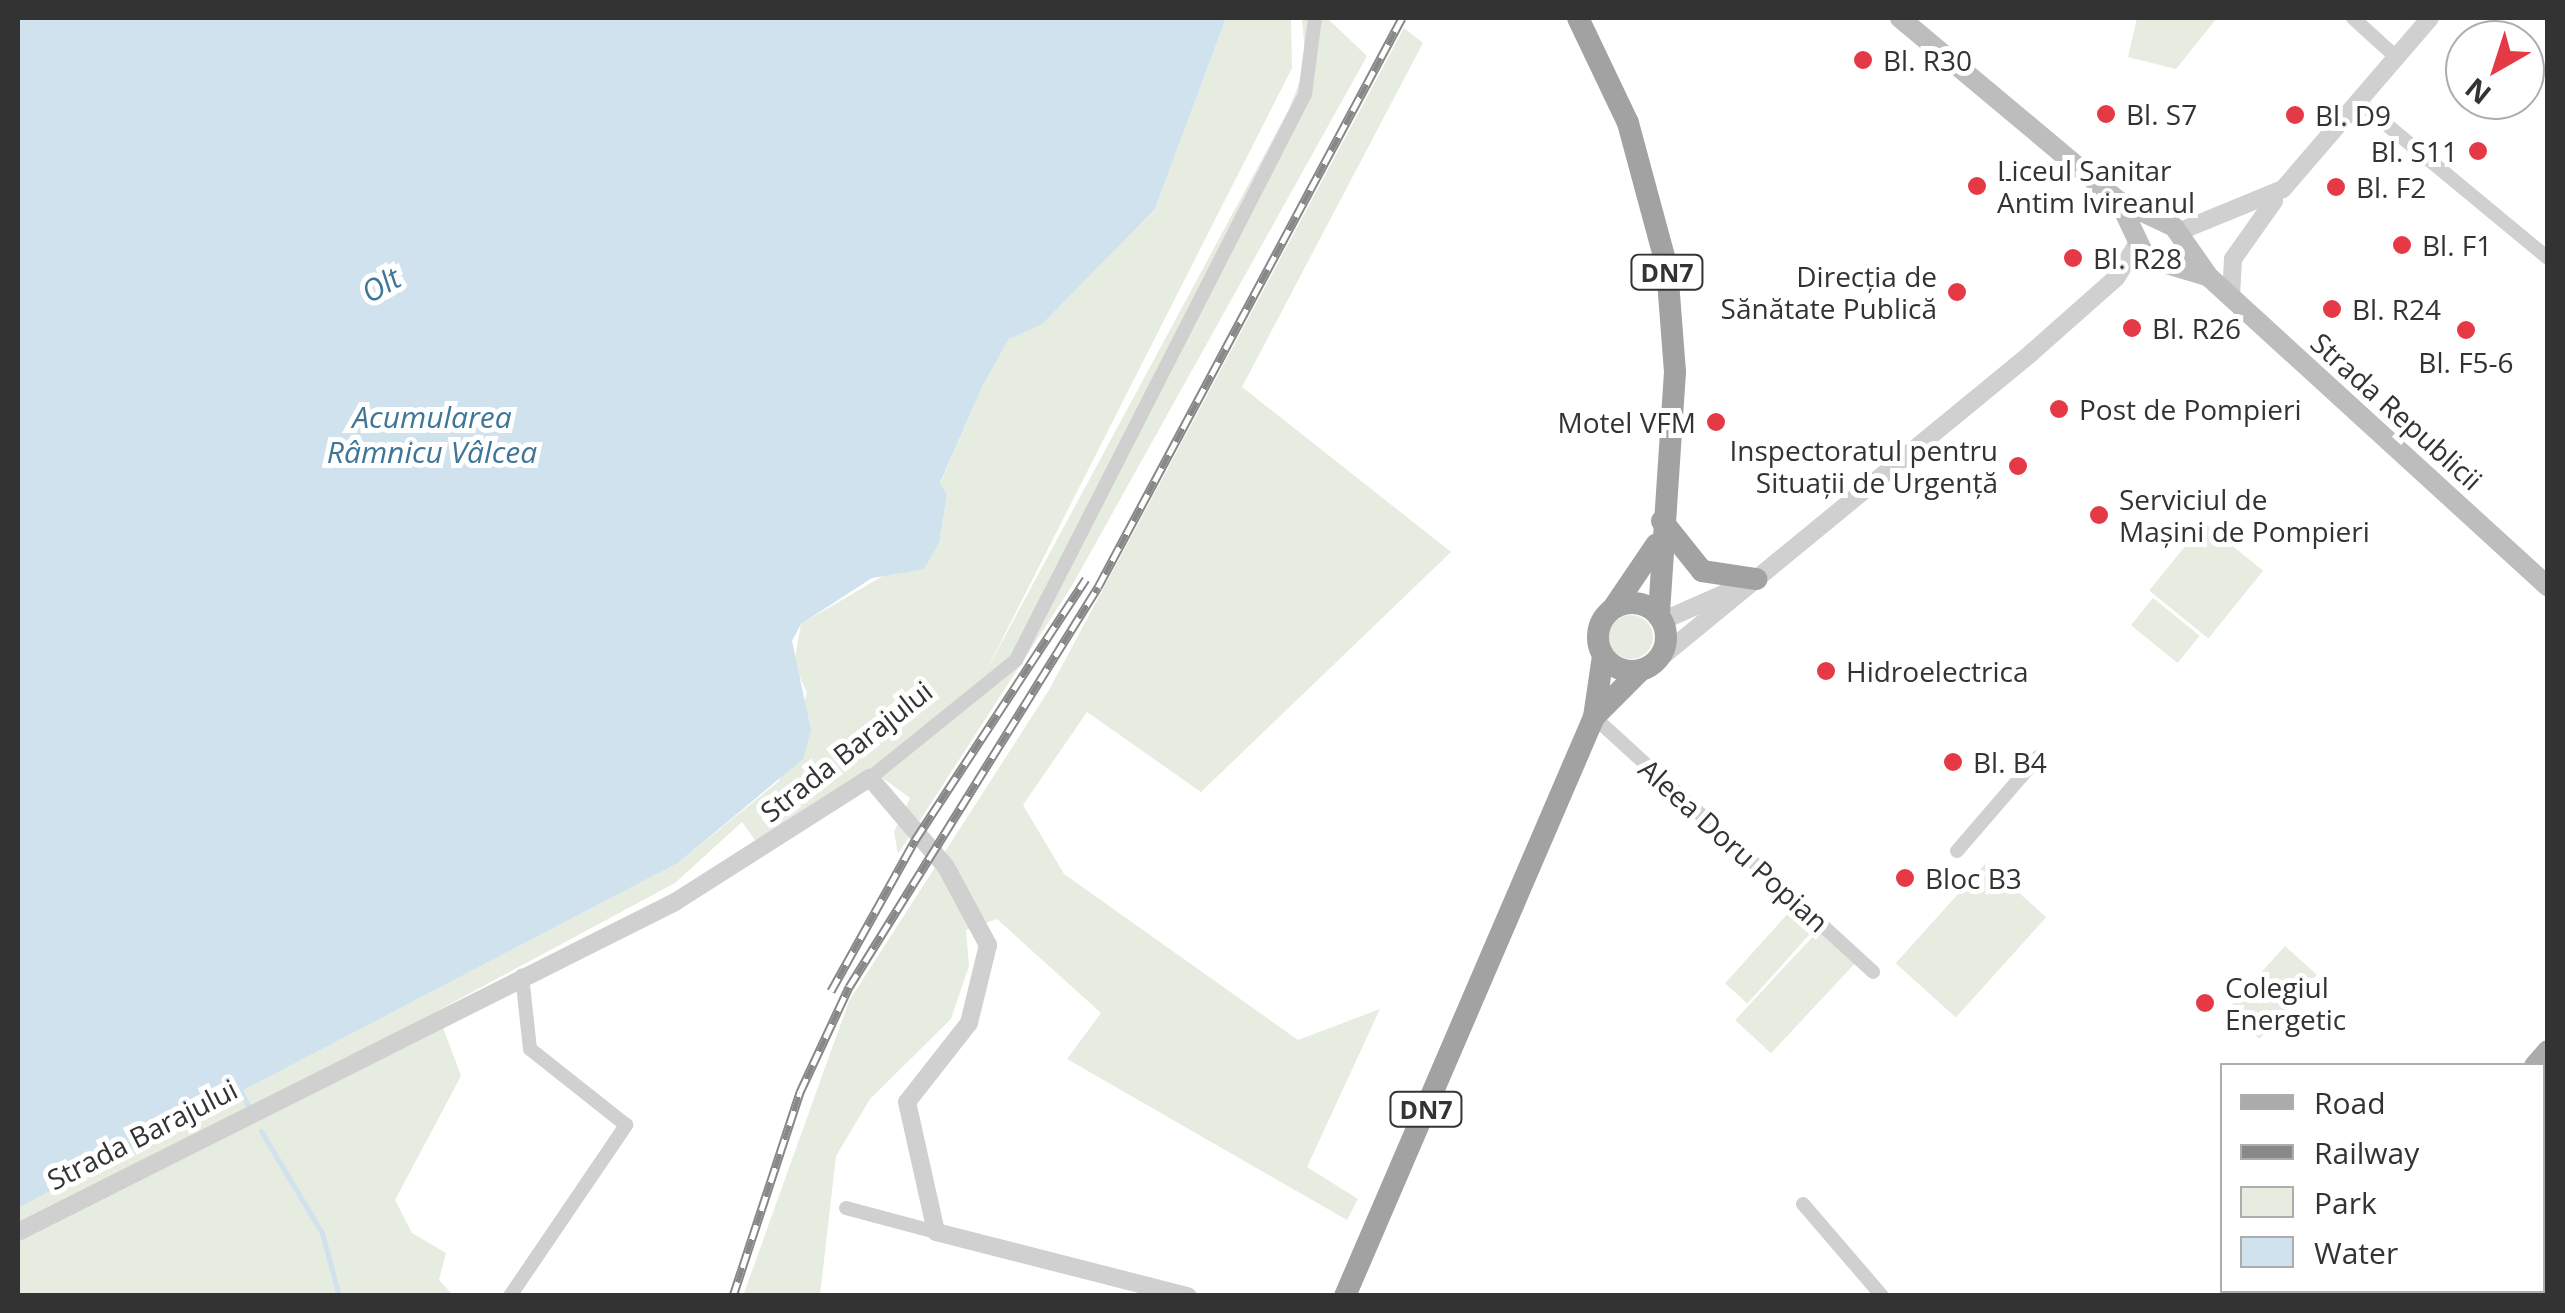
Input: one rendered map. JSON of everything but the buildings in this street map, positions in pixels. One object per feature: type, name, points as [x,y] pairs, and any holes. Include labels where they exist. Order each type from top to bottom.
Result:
[{"type":"highway","name":"DN7","points":[[1578,18],[1628,123],[1667,268],[1676,372],[1660,532],[1660,618],[1666,644],[1648,667],[1594,717]]},
{"type":"highway","name":"DN7","points":[[1346,1296],[1594,717],[1603,656],[1598,627],[1614,608],[1660,532]]},
{"type":"highway","points":[[1660,532],[1702,571],[1756,578]]},
{"type":"highway","points":[[1614,608],[1643,604],[1660,618]]},
{"type":"highway","points":[[1603,656],[1620,670],[1648,667]]},
{"type":"main road","name":"Strada Republicii","points":[[1900,18],[2119,201],[2156,220],[2178,237],[2209,276],[2548,588]]},
{"type":"main road","name":"Strada Republicii","points":[[2119,201],[2146,251],[2209,276]]},
{"type":"main road","points":[[2146,251],[2156,220]]},
{"type":"main road","points":[[2146,251],[2178,237]]},
{"type":"street","name":"Strada Barajului","points":[[18,1232],[743,864],[870,778],[1016,660],[1305,94],[1315,18]]},
{"type":"street","points":[[2353,18],[2396,56]]},
{"type":"street","points":[[2231,296],[2241,243],[2430,18]]},
{"type":"street","points":[[2358,101],[2548,258]]},
{"type":"street","points":[[2178,237],[2284,189]]},
{"type":"street","points":[[1648,667],[1781,564],[2146,251]]},
{"type":"street","points":[[1660,618],[1781,564]]},
{"type":"street","name":"Aleea Doru Popian","points":[[1594,717],[1873,972]]},
{"type":"street","points":[[1958,851],[2040,756]]},
{"type":"street","points":[[870,778],[946,867],[979,921],[988,957],[970,1023],[908,1102],[936,1232]]},
{"type":"street","points":[[510,1296],[626,1125],[530,1050],[522,975]]},
{"type":"street","points":[[1804,1204],[1882,1296]]},
{"type":"street","points":[[846,1208],[1188,1296]]},
{"type":"green space","points":[[1226,18],[1291,18],[1292,68],[984,675],[1289,109],[1306,65],[1302,18],[1327,18],[1367,56],[1073,584],[898,854],[894,832],[910,798],[870,769],[760,847],[742,822],[675,883],[437,1011],[461,1076],[395,1200],[412,1233],[446,1253],[439,1280],[453,1295],[18,1296],[18,1208],[678,863],[779,781],[807,693],[794,664],[801,624],[939,543],[947,495],[940,484],[983,385],[1009,339],[1042,323],[1155,209]]},
{"type":"green space","points":[[2137,18],[2217,18],[2176,69],[2128,57]]},
{"type":"green space","points":[[1404,28],[1423,43],[1242,387],[1451,552],[1201,792],[1087,712],[1023,805],[1064,874],[1298,1040],[1380,1009],[1307,1167],[1358,1199],[1347,1220],[1067,1059],[1101,1013],[997,919],[966,930],[969,966],[951,1019],[870,1099],[836,1156],[820,1295],[743,1296],[849,1001],[1049,690]]},
{"type":"green space","points":[[2204,523],[2263,571],[2208,638],[2149,591]]},
{"type":"green space","points":[[2153,598],[2200,636],[2178,663],[2131,625]]},
{"type":"green space","points":[[1631,615],[1647,621],[1653,637],[1647,653],[1631,659],[1615,653],[1609,637],[1615,621]]},
{"type":"green space","points":[[1986,863],[2046,917],[1956,1018],[1896,963]]},
{"type":"green space","points":[[1792,909],[1814,929],[1747,1003],[1725,983]]},
{"type":"green space","points":[[1819,930],[1855,963],[1771,1053],[1735,1020]]},
{"type":"green space","points":[[2285,946],[2317,975],[2259,1039],[2227,1010]]},
{"type":"water","name":"Acumularea Râmnicu Vâlcea","points":[[18,18],[1226,18],[1155,209],[1042,324],[1009,339],[983,385],[940,483],[947,495],[939,543],[924,569],[872,578],[801,624],[792,641],[811,730],[803,759],[678,863],[18,1208]]},
{"type":"waterway","points":[[241,1092],[249,1107]]},
{"type":"waterway","points":[[261,1131],[322,1233],[339,1296]]},
{"type":"railway","points":[[733,1296],[800,1092],[849,987],[1098,587],[1402,18]]},
{"type":"railway","points":[[831,991],[915,840],[1086,579]]},
{"type":"place","name":"Bl. R30","points":[[1863,60]]},
{"type":"place","name":"Bl. S7","points":[[2106,114]]},
{"type":"place","name":"Bl. D9","points":[[2295,115]]},
{"type":"place","name":"Bl. S11","points":[[2478,151]]},
{"type":"place","name":"Liceul Sanitar Antim Ivireanul","points":[[1977,186]]},
{"type":"place","name":"Bl. F2","points":[[2336,187]]},
{"type":"place","name":"Bl. F1","points":[[2402,245]]},
{"type":"place","name":"Bl. R28","points":[[2073,258]]},
{"type":"place","name":"Direcția de Sănătate Publică","points":[[1957,292]]},
{"type":"place","name":"Bl. R24","points":[[2332,309]]},
{"type":"place","name":"Bl. R26","points":[[2132,328]]},
{"type":"place","name":"Bl. F5-6","points":[[2466,330]]},
{"type":"place","name":"Post de Pompieri","points":[[2059,409]]},
{"type":"place","name":"Motel VFM","points":[[1716,422]]},
{"type":"place","name":"Inspectoratul pentru Situații de Urgență","points":[[2018,466]]},
{"type":"place","name":"Serviciul de Mașini de Pompieri","points":[[2099,515]]},
{"type":"place","name":"Hidroelectrica","points":[[1826,671]]},
{"type":"place","name":"Bl. B4","points":[[1953,762]]},
{"type":"place","name":"Bloc B3","points":[[1905,878]]},
{"type":"place","name":"Colegiul Energetic","points":[[2205,1003]]},
{"type":"water label","name":"Olt","points":[[381,285]]}]
